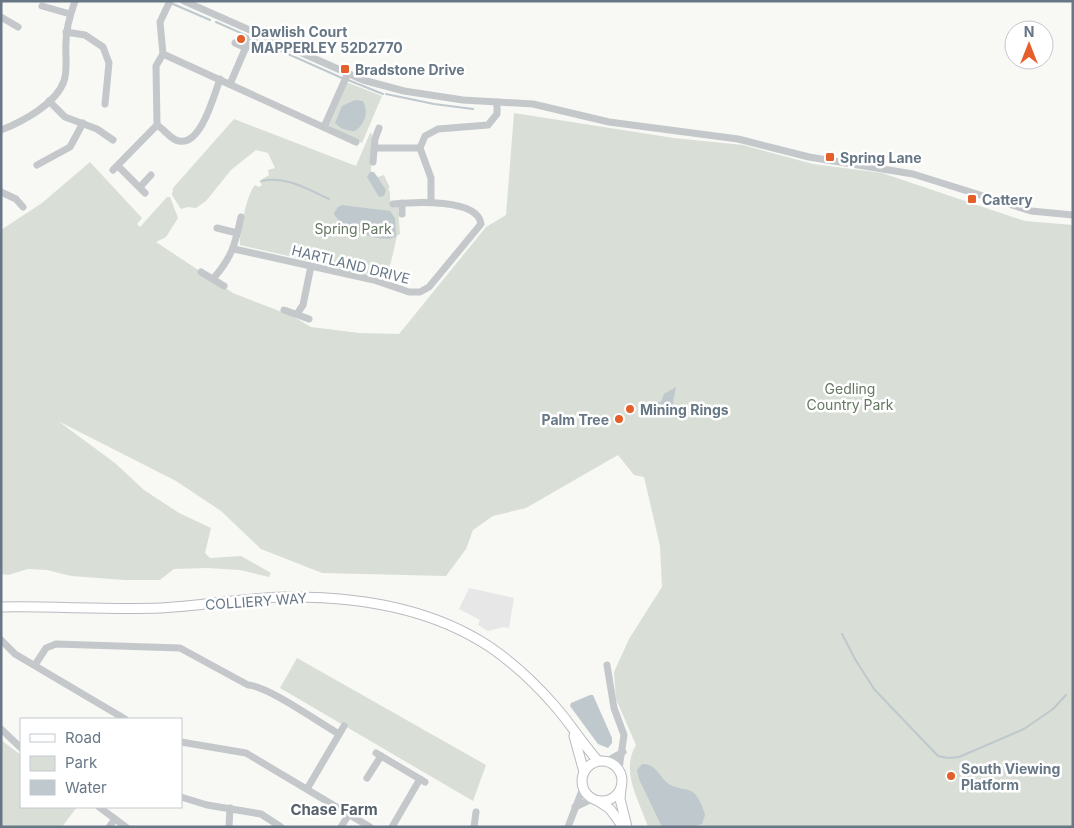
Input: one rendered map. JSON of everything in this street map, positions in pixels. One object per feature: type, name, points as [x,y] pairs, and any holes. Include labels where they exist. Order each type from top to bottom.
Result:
[{"type":"main road","name":"COLLIERY WAY","points":[[1,607],[158,608],[282,597],[323,597],[389,606],[442,623],[488,646],[533,682],[602,761]]},
{"type":"main road","name":"COLLIERY WAY","points":[[1,613],[20,606]]},
{"type":"main road","name":"COLLIERY WAY","points":[[570,726],[584,772]]},
{"type":"main road","points":[[623,827],[610,809],[595,800],[583,788],[584,772],[591,764],[602,761],[619,769],[622,776],[620,799],[627,827]]},
{"type":"main road","points":[[595,800],[614,797],[622,786]]},
{"type":"street","points":[[1,130],[26,119],[49,101],[64,81],[66,32],[70,14],[76,1]]},
{"type":"street","points":[[151,175],[142,190],[116,168],[157,125],[156,66],[163,54],[160,22],[170,1]]},
{"type":"street","points":[[184,1],[363,80],[428,96],[533,104],[609,122],[738,139],[809,157],[911,174],[1030,211],[1073,215]]},
{"type":"street","points":[[42,6],[51,4],[70,14]]},
{"type":"street","points":[[1,17],[13,27]]},
{"type":"street","points":[[66,32],[85,36],[103,47],[108,63],[108,88],[104,100]]},
{"type":"street","points":[[230,84],[249,40]]},
{"type":"street","points":[[235,43],[246,48]]},
{"type":"street","points":[[163,54],[356,142]]},
{"type":"street","points":[[324,127],[348,73]]},
{"type":"street","points":[[157,125],[176,141],[184,141],[194,137],[210,108],[220,79]]},
{"type":"street","points":[[49,101],[65,117],[102,132],[113,140]]},
{"type":"street","points":[[393,204],[431,202],[431,178],[420,148],[425,136],[433,130],[483,126],[491,123],[497,114],[497,102]]},
{"type":"street","points":[[43,165],[73,144],[83,124]]},
{"type":"street","points":[[373,162],[379,128]]},
{"type":"street","points":[[98,139],[102,132]]},
{"type":"street","points":[[374,148],[420,148]]},
{"type":"street","points":[[1,192],[17,196],[23,207]]},
{"type":"street","name":"HARTLAND DRIVE","points":[[234,249],[384,283],[408,292],[420,292],[428,287],[481,224],[476,212],[467,207],[431,202]]},
{"type":"street","points":[[402,203],[402,214]]},
{"type":"street","points":[[213,279],[230,259],[241,217]]},
{"type":"street","points":[[217,228],[237,233]]},
{"type":"street","points":[[297,314],[303,305],[311,266]]},
{"type":"street","points":[[202,272],[224,286]]},
{"type":"street","points":[[284,310],[309,319]]},
{"type":"street","points":[[1,640],[4,648],[123,718]]},
{"type":"street","points":[[35,665],[46,648],[56,644],[180,648],[248,685],[258,686],[277,696],[339,734]]},
{"type":"street","points":[[607,665],[614,708],[624,735],[619,769]]},
{"type":"street","points":[[307,789],[344,726]]},
{"type":"street","points":[[1,729],[20,747]]},
{"type":"street","points":[[182,742],[246,753],[370,827]]},
{"type":"street","points":[[602,761],[623,752]]},
{"type":"street","points":[[367,778],[378,754],[423,781],[392,827]]},
{"type":"street","points":[[568,827],[583,788]]},
{"type":"street","points":[[182,798],[191,802],[261,814],[282,827]]},
{"type":"street","points":[[575,807],[595,800]]},
{"type":"street","points":[[100,808],[126,827]]},
{"type":"street","points":[[229,827],[230,808]]},
{"type":"street","points":[[474,827],[476,812]]},
{"type":"street","points":[[341,827],[349,814]]},
{"type":"street","points":[[109,827],[115,818]]},
{"type":"shaded area","points":[[469,588],[514,598],[509,628],[503,627],[488,631],[478,625],[480,620],[459,609]]},
{"type":"green space","points":[[346,82],[382,96],[362,143],[328,125]]},
{"type":"green space","name":"Gedling Country Park","points":[[514,113],[674,138],[743,145],[813,164],[882,173],[1025,221],[1073,225],[1073,827],[648,827],[630,775],[632,755],[636,745],[616,699],[614,672],[629,639],[662,587],[660,546],[644,477],[634,475],[618,455],[526,508],[493,516],[473,530],[466,549],[446,576],[322,573],[261,549],[221,511],[176,481],[58,421],[115,463],[144,490],[179,513],[211,528],[205,553],[210,558],[241,556],[271,573],[269,577],[240,570],[174,569],[160,580],[125,580],[71,576],[47,570],[28,569],[8,575],[1,574],[1,230],[42,203],[90,162],[142,218],[137,224],[140,227],[167,197],[170,197],[178,218],[166,237],[156,242],[233,293],[292,316],[311,327],[360,333],[399,334],[486,227],[506,215]]},
{"type":"green space","name":"Spring Park","points":[[234,119],[356,166],[370,133],[372,134],[371,171],[378,177],[384,175],[390,188],[388,189],[390,192],[390,206],[398,207],[400,234],[397,236],[385,278],[240,245],[244,214],[252,189],[255,185],[259,187],[262,185],[259,181],[269,175],[268,170],[275,168],[268,153],[256,150],[231,170],[206,201],[196,208],[188,207],[181,209],[172,195],[173,188]]},
{"type":"green space","points":[[297,658],[486,765],[473,801],[280,688]]},
{"type":"green space","points":[[1,740],[20,754],[20,808],[76,808],[62,827],[1,827]]},
{"type":"water","points":[[355,100],[363,101],[366,109],[365,118],[355,131],[347,130],[335,123],[342,106]]},
{"type":"water","points":[[370,172],[374,172],[386,190],[384,196],[379,197],[367,177]]},
{"type":"water","points":[[342,205],[390,211],[395,218],[396,236],[383,239],[362,234],[352,229],[337,218],[334,213]]},
{"type":"water","points":[[676,387],[673,402],[677,419],[672,416],[665,418],[664,413],[654,407],[657,402],[661,402],[664,394]]},
{"type":"water","points":[[593,695],[612,738],[612,743],[608,748],[598,744],[570,706],[571,703]]},
{"type":"water","points":[[642,764],[647,764],[654,768],[672,786],[689,790],[695,794],[705,815],[702,824],[693,827],[662,827],[639,779],[637,770]]},
{"type":"waterway","points":[[173,4],[210,20]]},
{"type":"waterway","points":[[216,22],[342,78]]},
{"type":"waterway","points":[[348,80],[383,94]]},
{"type":"waterway","points":[[386,94],[434,104],[473,109]]},
{"type":"waterway","points":[[262,181],[279,180],[288,182],[329,199]]},
{"type":"waterway","points":[[842,634],[874,689],[938,756],[948,758],[959,757],[1024,729],[1053,709],[1066,695]]},
{"type":"place","name":"Dawlish Court MAPPERLEY 52D2770","points":[[241,39]]},
{"type":"place","name":"Bradstone Drive","points":[[345,69]]},
{"type":"place","name":"Spring Lane","points":[[830,157]]},
{"type":"place","name":"Cattery","points":[[972,199]]},
{"type":"place","name":"Mining Rings","points":[[630,409]]},
{"type":"place","name":"Palm Tree","points":[[619,419]]},
{"type":"place","name":"South Viewing Platform","points":[[951,776]]},
{"type":"district","name":"Chase Farm","points":[[334,809]]}]
